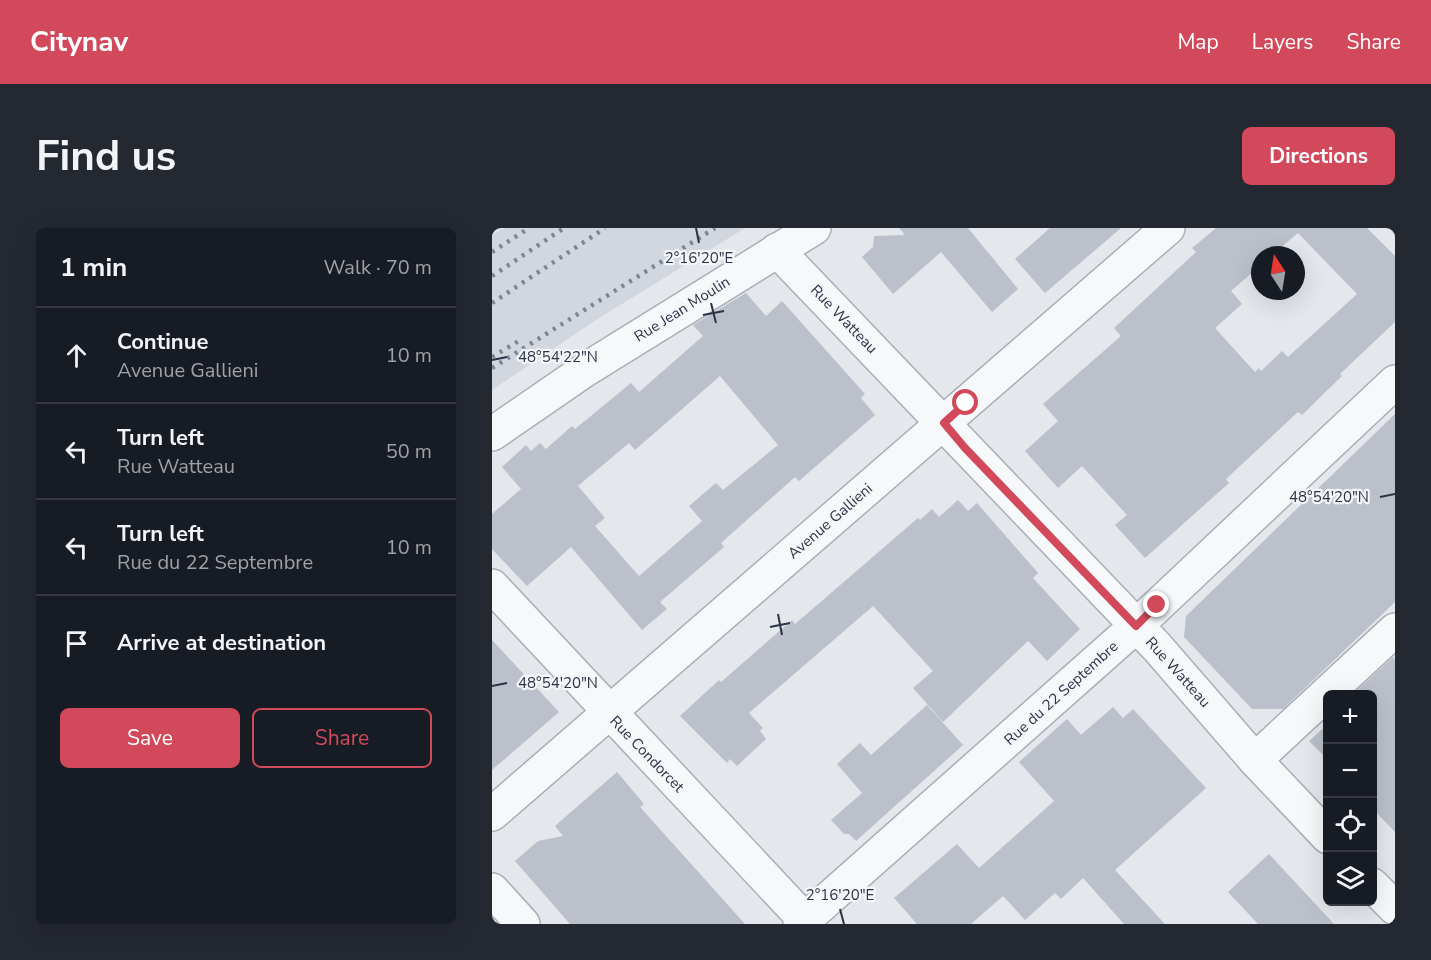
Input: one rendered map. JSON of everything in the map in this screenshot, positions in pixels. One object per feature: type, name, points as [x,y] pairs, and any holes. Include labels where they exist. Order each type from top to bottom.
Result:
[{"type":"street","name":"Rue Jean Moulin","points":[[492,434],[585,370],[814,228]]},
{"type":"street","name":"Avenue Gallieni","points":[[492,814],[1168,228]]},
{"type":"street","name":"Rue Watteau","points":[[777,250],[1136,626],[1255,760],[1323,832]]},
{"type":"street","name":"Rue du 22 Septembre","points":[[803,922],[1136,626],[1395,382]]},
{"type":"street","name":"Rue Condorcet","points":[[492,586],[803,922]]},
{"type":"street","points":[[1255,760],[1395,630]]},
{"type":"street","points":[[492,890],[523,924]]},
{"type":"street","points":[[1377,890],[1395,908]]},
{"type":"shaded area","points":[[504,228],[745,228],[596,320],[492,390],[492,235]]},
{"type":"building","points":[[899,228],[968,228],[1018,289],[992,312],[941,252],[893,294],[862,257],[873,247],[874,236],[905,235]]},
{"type":"building","points":[[1050,228],[1121,228],[1045,293],[1015,259]]},
{"type":"building","points":[[1216,228],[1367,228],[1395,256],[1395,322],[1340,374],[1342,376],[1302,415],[1298,412],[1226,479],[1229,483],[1145,558],[1115,525],[1127,515],[1082,466],[1058,488],[1025,451],[1058,421],[1043,404],[1121,336],[1114,328],[1196,252],[1192,248]]},
{"type":"building","points":[[746,293],[766,316],[782,301],[865,394],[861,398],[875,415],[799,481],[795,477],[721,543],[724,547],[660,602],[667,609],[642,630],[571,547],[527,586],[492,549],[492,514],[521,489],[502,467],[526,445],[531,451],[540,443],[546,449],[572,426],[575,429],[631,383],[639,392],[703,336],[693,325]],"holes":[[[720,376],[778,445],[723,490],[716,483],[689,506],[702,521],[639,576],[595,526],[605,518],[578,486],[629,443],[635,450]]]},
{"type":"building","points":[[1395,414],[1395,602],[1283,709],[1252,709],[1184,637],[1186,616]]},
{"type":"building","points":[[958,500],[968,511],[977,503],[1038,573],[1033,578],[1080,629],[1047,661],[1028,641],[943,722],[913,688],[933,671],[873,606],[749,713],[763,728],[760,731],[766,739],[737,766],[730,759],[727,763],[680,716],[719,680],[721,682],[792,620],[795,624],[918,518],[920,520],[932,509],[939,517]]},
{"type":"building","points":[[492,640],[559,712],[492,770]]},
{"type":"building","points":[[1393,657],[1395,660],[1395,832],[1377,813],[1377,690],[1357,690]]},
{"type":"building","points":[[927,705],[963,745],[856,841],[849,834],[844,834],[831,820],[862,793],[837,764],[860,743],[871,755]]},
{"type":"building","points":[[1113,707],[1123,718],[1133,709],[1206,788],[1115,870],[1165,924],[1124,924],[1083,878],[1061,899],[1055,893],[1025,920],[1003,896],[971,924],[917,924],[894,898],[957,844],[979,868],[1054,801],[1019,762],[1067,719],[1081,735]]},
{"type":"building","points":[[1323,728],[1323,755],[1309,741]]},
{"type":"building","points":[[617,772],[644,804],[640,807],[745,924],[570,924],[515,861],[538,841],[563,836],[555,826]]},
{"type":"building","points":[[1269,854],[1334,924],[1258,924],[1228,892]]},
{"type":"railway","points":[[492,252],[529,228]]},
{"type":"railway","points":[[492,276],[564,228]]},
{"type":"railway","points":[[492,303],[605,228]]},
{"type":"railway","points":[[492,368],[715,228]]},
{"type":"railway","points":[[492,357],[522,339]]},
{"type":"route","points":[[966,403],[944,423],[965,448],[1136,626],[1157,605]]}]
